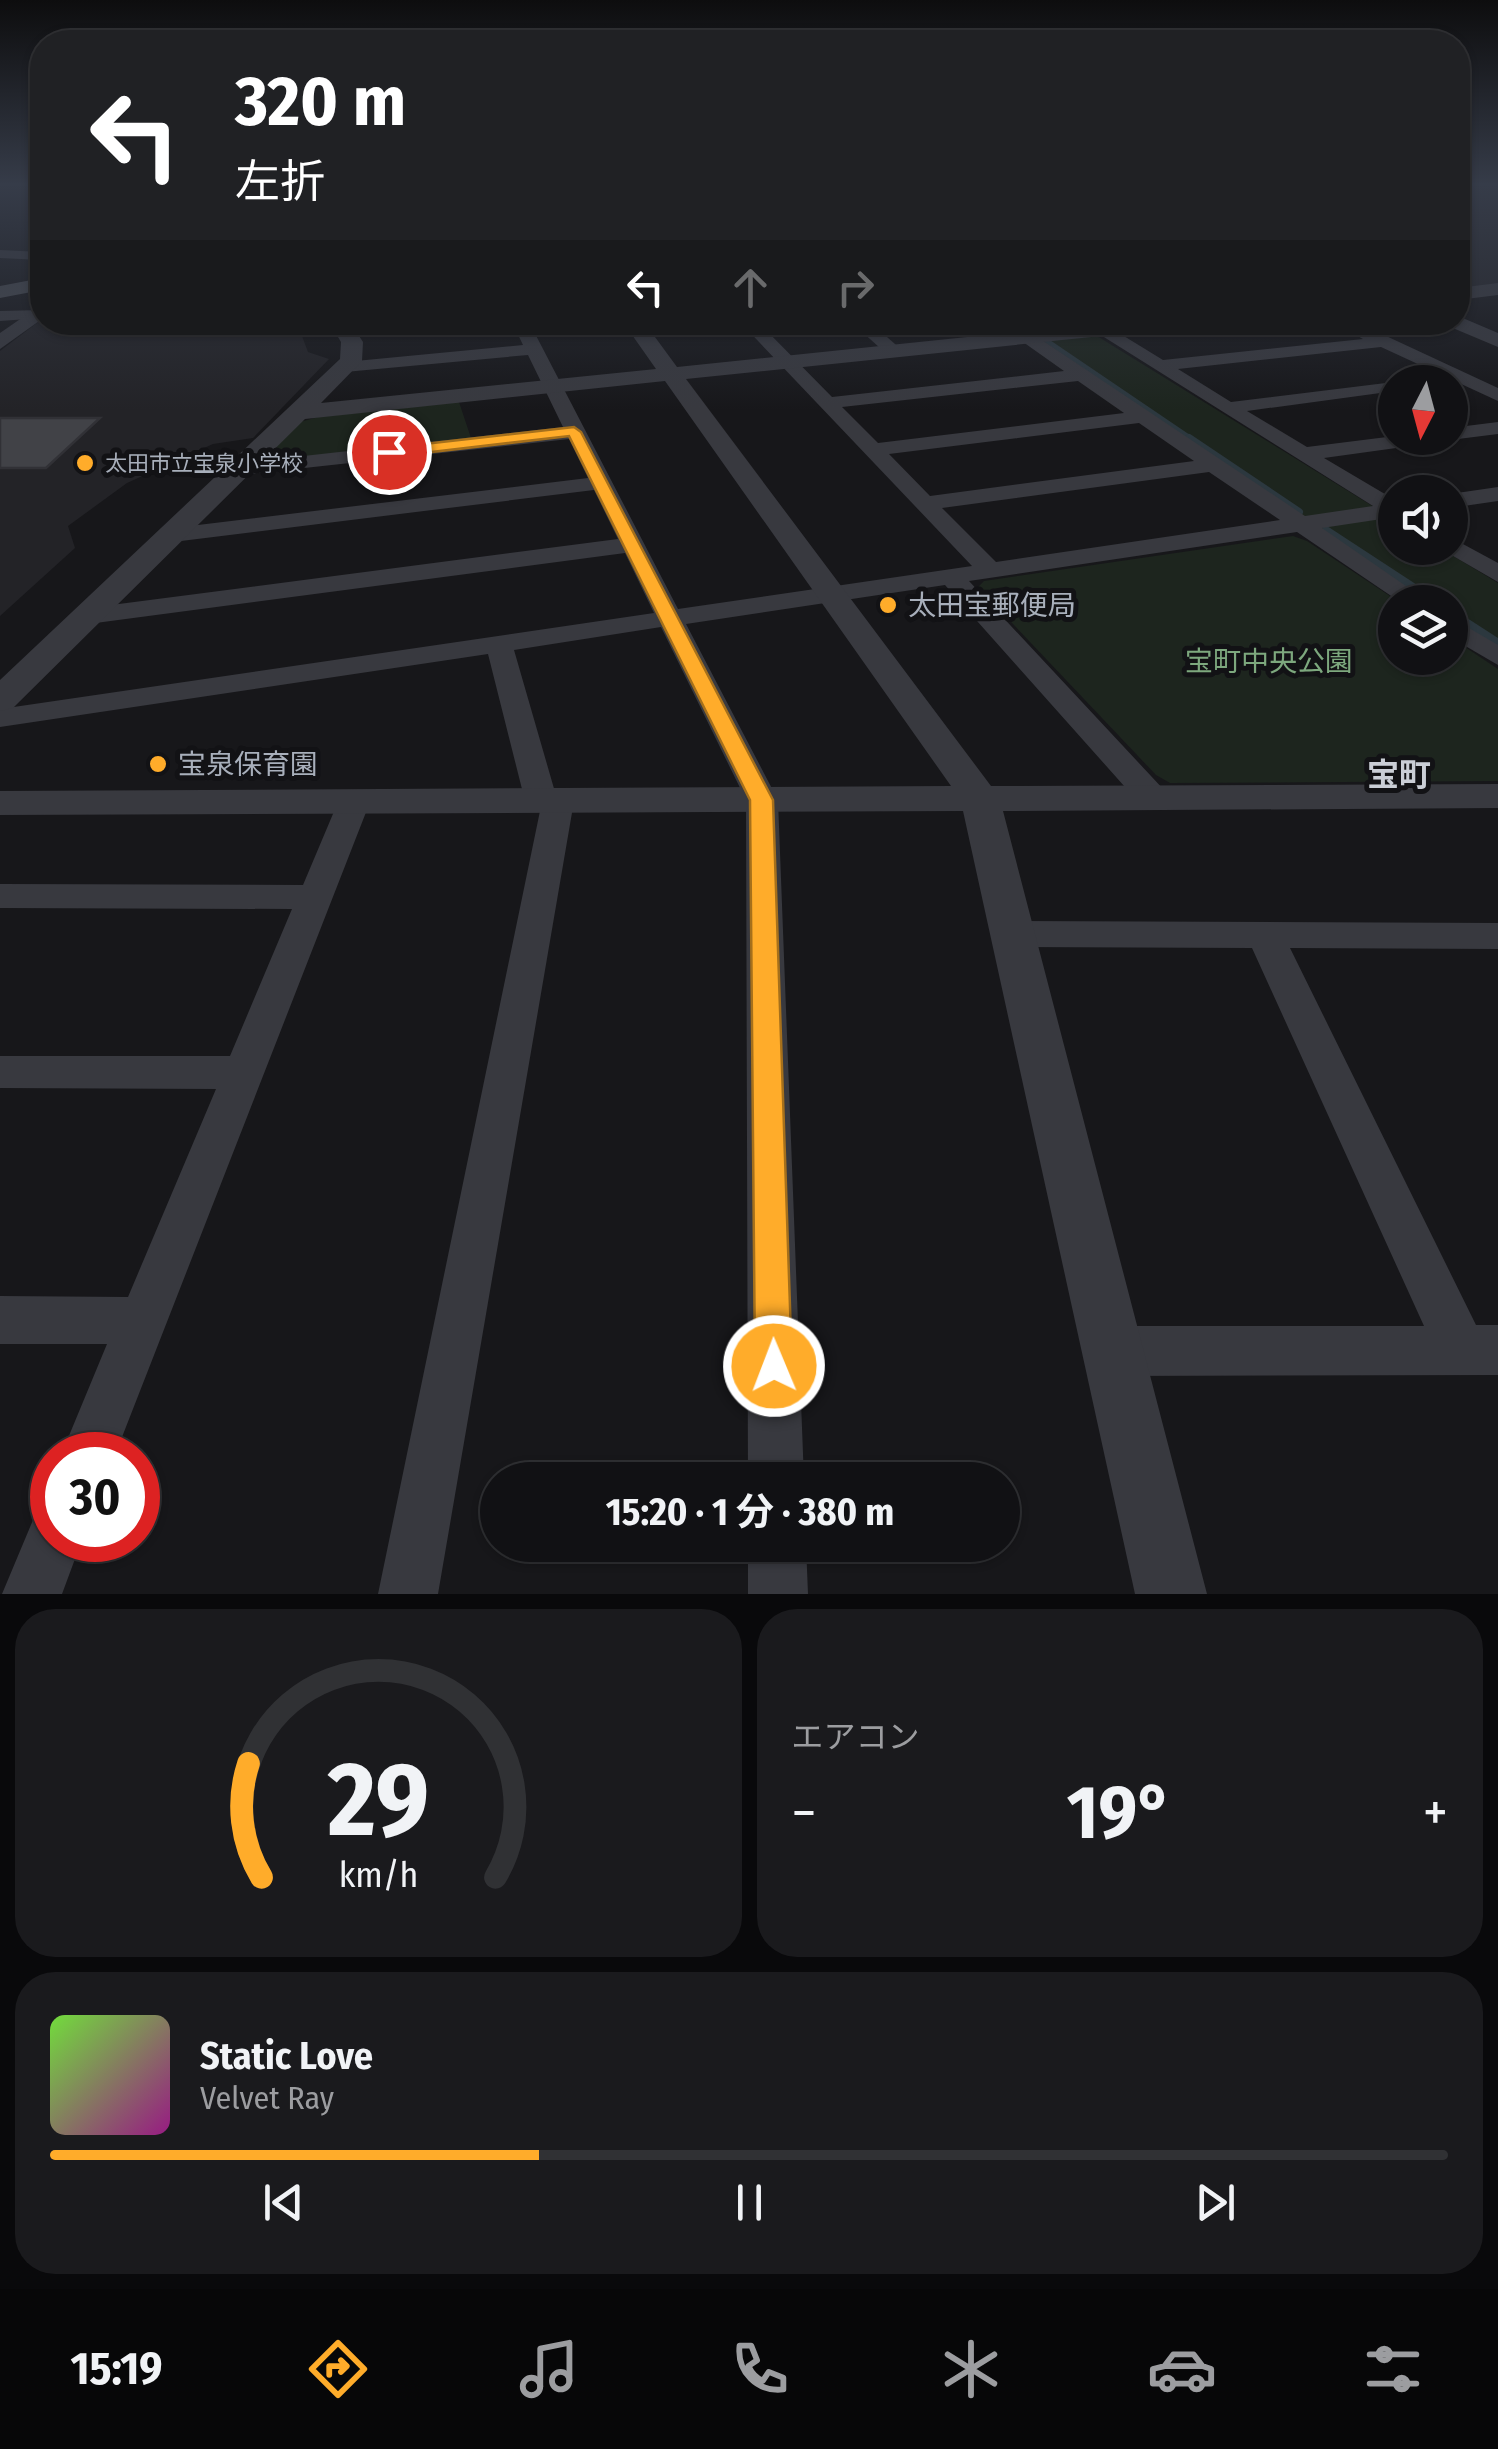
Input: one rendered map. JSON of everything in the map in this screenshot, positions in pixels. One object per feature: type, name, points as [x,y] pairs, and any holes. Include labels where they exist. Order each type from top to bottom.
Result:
[{"type":"main road","points":[[0,292],[30,286]]},
{"type":"street","points":[[1470,292],[1498,289]]},
{"type":"street","points":[[0,316],[30,313]]},
{"type":"street","points":[[0,342],[30,320]]},
{"type":"street","points":[[1470,327],[1498,328]]},
{"type":"street","points":[[1470,329],[1498,340]]},
{"type":"street","points":[[0,700],[344,367],[354,351],[346,335]]},
{"type":"street","points":[[526,335],[762,800],[776,1462]]},
{"type":"street","points":[[642,335],[834,593],[980,799],[1171,1594]]},
{"type":"street","points":[[760,335],[989,569]]},
{"type":"street","points":[[875,335],[895,352]]},
{"type":"street","points":[[1022,335],[1391,585]]},
{"type":"street","points":[[300,412],[1043,335]]},
{"type":"street","points":[[1109,335],[1378,500]]},
{"type":"street","points":[[1367,335],[1432,365]]},
{"type":"street","points":[[1158,366],[1381,342]]},
{"type":"street","points":[[344,367],[533,349]]},
{"type":"street","points":[[827,403],[1081,376]]},
{"type":"street","points":[[1468,382],[1498,396]]},
{"type":"street","points":[[1228,408],[1378,387]]},
{"type":"street","points":[[872,450],[1140,417]]},
{"type":"street","points":[[1468,432],[1498,428]]},
{"type":"street","points":[[241,469],[574,432]]},
{"type":"street","points":[[1303,454],[1378,444]]},
{"type":"street","points":[[925,504],[1212,464]]},
{"type":"street","points":[[173,534],[600,483]]},
{"type":"street","points":[[1468,499],[1498,494]]},
{"type":"street","points":[[0,718],[1378,512]]},
{"type":"street","points":[[88,616],[630,545]]},
{"type":"street","points":[[1468,555],[1498,574]]},
{"type":"street","points":[[950,575],[1153,798]]},
{"type":"street","points":[[1468,637],[1498,657]]},
{"type":"street","points":[[408,1594],[550,801],[499,644]]},
{"type":"street","points":[[0,803],[1498,796]]},
{"type":"street","points":[[97,1432],[354,802]]},
{"type":"street","points":[[0,896],[315,897]]},
{"type":"street","points":[[1011,934],[1498,936]]},
{"type":"street","points":[[1111,1351],[1480,1350],[1265,935]]},
{"type":"street","points":[[0,1072],[243,1073]]},
{"type":"street","points":[[0,1320],[142,1321]]},
{"type":"street","points":[[32,1594],[45,1562]]},
{"type":"street","points":[[777,1562],[778,1594]]},
{"type":"shaded area","points":[[1470,260],[1498,260],[1498,286],[1470,289]]},
{"type":"shaded area","name":"太田市立宝泉小学校","points":[[30,328],[30,335],[299,335],[308,352],[329,359],[253,438],[213,444],[127,483],[68,526],[75,548],[0,616],[0,351]]},
{"type":"green space","points":[[1034,335],[1095,335],[1378,510],[1378,565],[1468,565],[1498,583],[1498,649],[1468,629],[1468,585],[1404,585]]},
{"type":"green space","points":[[459,402],[472,441],[271,463],[262,459],[300,422]]},
{"type":"green space","name":"宝町中央公園","points":[[1293,536],[1307,541],[1378,588],[1378,675],[1468,675],[1468,649],[1498,669],[1498,781],[1170,783],[1156,775],[978,587],[984,581]]},
{"type":"building","points":[[0,418],[100,418],[46,468],[0,468]]},
{"type":"waterway","points":[[1047,341],[1193,440]]},
{"type":"waterway","points":[[1189,438],[1299,512]]},
{"type":"waterway","points":[[1326,530],[1410,585]]},
{"type":"waterway","points":[[1468,625],[1498,644]]},
{"type":"place","name":"太田市立宝泉小学校","points":[[85,463]]},
{"type":"place","name":"太田宝郵便局","points":[[888,605]]},
{"type":"place","name":"宝泉保育園","points":[[158,764]]},
{"type":"district","name":"宝町","points":[[1399,775]]},
{"type":"route","points":[[389,452],[574,432],[762,800],[774,1366]]}]
